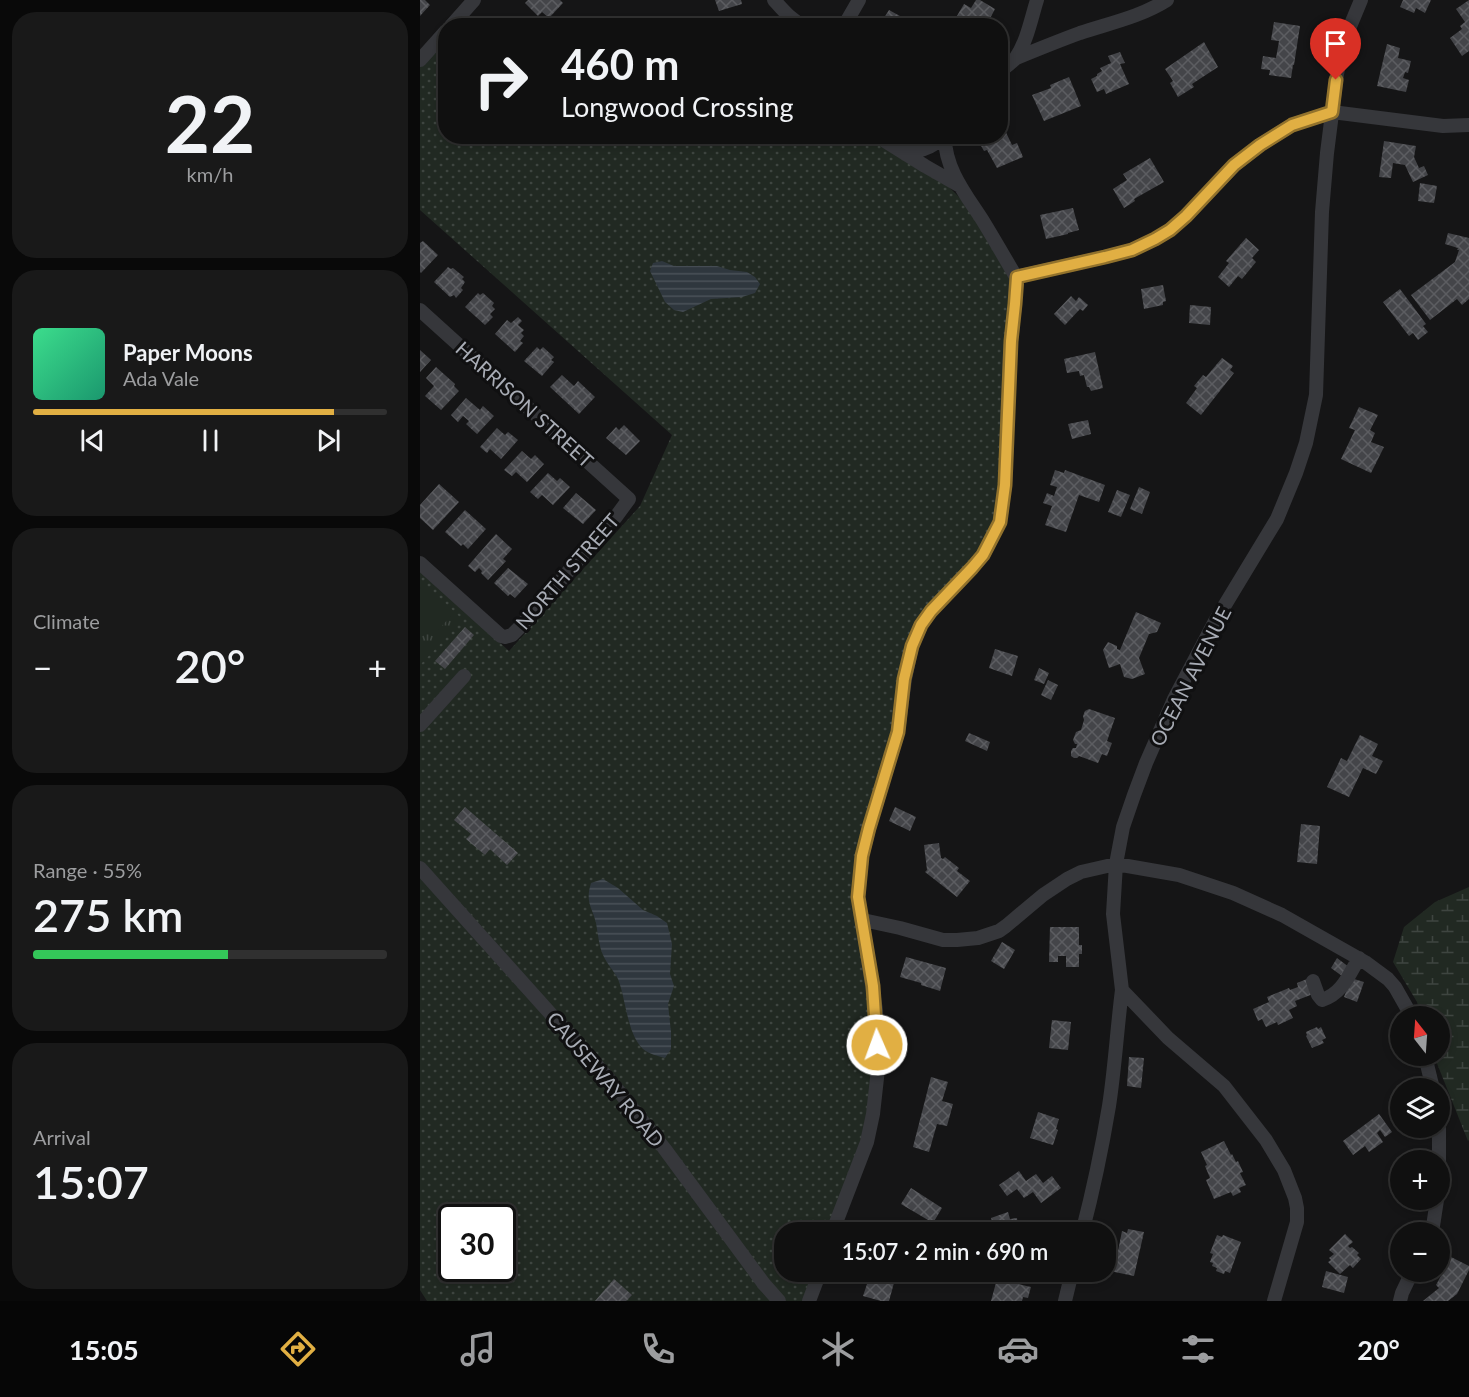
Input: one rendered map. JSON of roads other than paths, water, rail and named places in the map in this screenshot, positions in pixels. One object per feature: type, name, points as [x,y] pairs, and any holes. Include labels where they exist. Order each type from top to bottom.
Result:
[{"type":"street","points":[[458,18],[474,0]]},
{"type":"street","points":[[774,0],[791,18]]},
{"type":"street","points":[[849,18],[859,0]]},
{"type":"street","points":[[1008,65],[1022,45],[1037,0]]},
{"type":"street","points":[[1014,59],[1079,34],[1128,19],[1167,0]]},
{"type":"street","name":"OCEAN AVENUE","points":[[1085,1222],[1109,1106],[1122,990],[1113,914],[1116,864],[1123,827],[1146,763],[1174,699],[1214,623],[1277,519],[1306,442],[1316,395],[1322,212],[1332,112],[1344,41],[1361,0]]},
{"type":"street","points":[[420,60],[438,40]]},
{"type":"street","points":[[1017,277],[1132,250],[1155,239],[1186,216],[1234,165],[1292,125],[1332,112],[1443,126],[1469,125]]},
{"type":"street","points":[[891,144],[960,186]]},
{"type":"street","points":[[896,148],[917,151],[934,144]]},
{"type":"street","points":[[836,1222],[867,1142],[878,1069],[876,1010],[858,897],[862,856],[898,732],[904,679],[912,646],[921,625],[931,611],[983,555],[1000,522],[1005,485],[1011,341],[1017,277],[960,186],[945,144]]},
{"type":"street","name":"HARRISON STREET","points":[[420,310],[629,499]]},
{"type":"street","name":"NORTH STREET","points":[[420,562],[505,638],[519,628],[629,499]]},
{"type":"street","points":[[420,725],[464,676]]},
{"type":"street","points":[[863,920],[943,940],[978,938],[999,931],[1067,879],[1081,872],[1116,864],[1179,875],[1233,893],[1282,915],[1359,958],[1388,979],[1406,1006]]},
{"type":"street","name":"CAUSEWAY ROAD","points":[[420,868],[609,1079],[664,1148],[770,1298]]},
{"type":"street","points":[[1313,981],[1322,1000],[1337,993],[1359,958]]},
{"type":"street","points":[[1122,990],[1168,1038],[1224,1086],[1266,1140],[1284,1170],[1298,1208],[1297,1222],[1274,1301]]},
{"type":"street","points":[[809,1301],[816,1282]]},
{"type":"street","points":[[1065,1301],[1070,1282]]},
{"type":"street","points":[[1400,1301],[1408,1282]]}]
